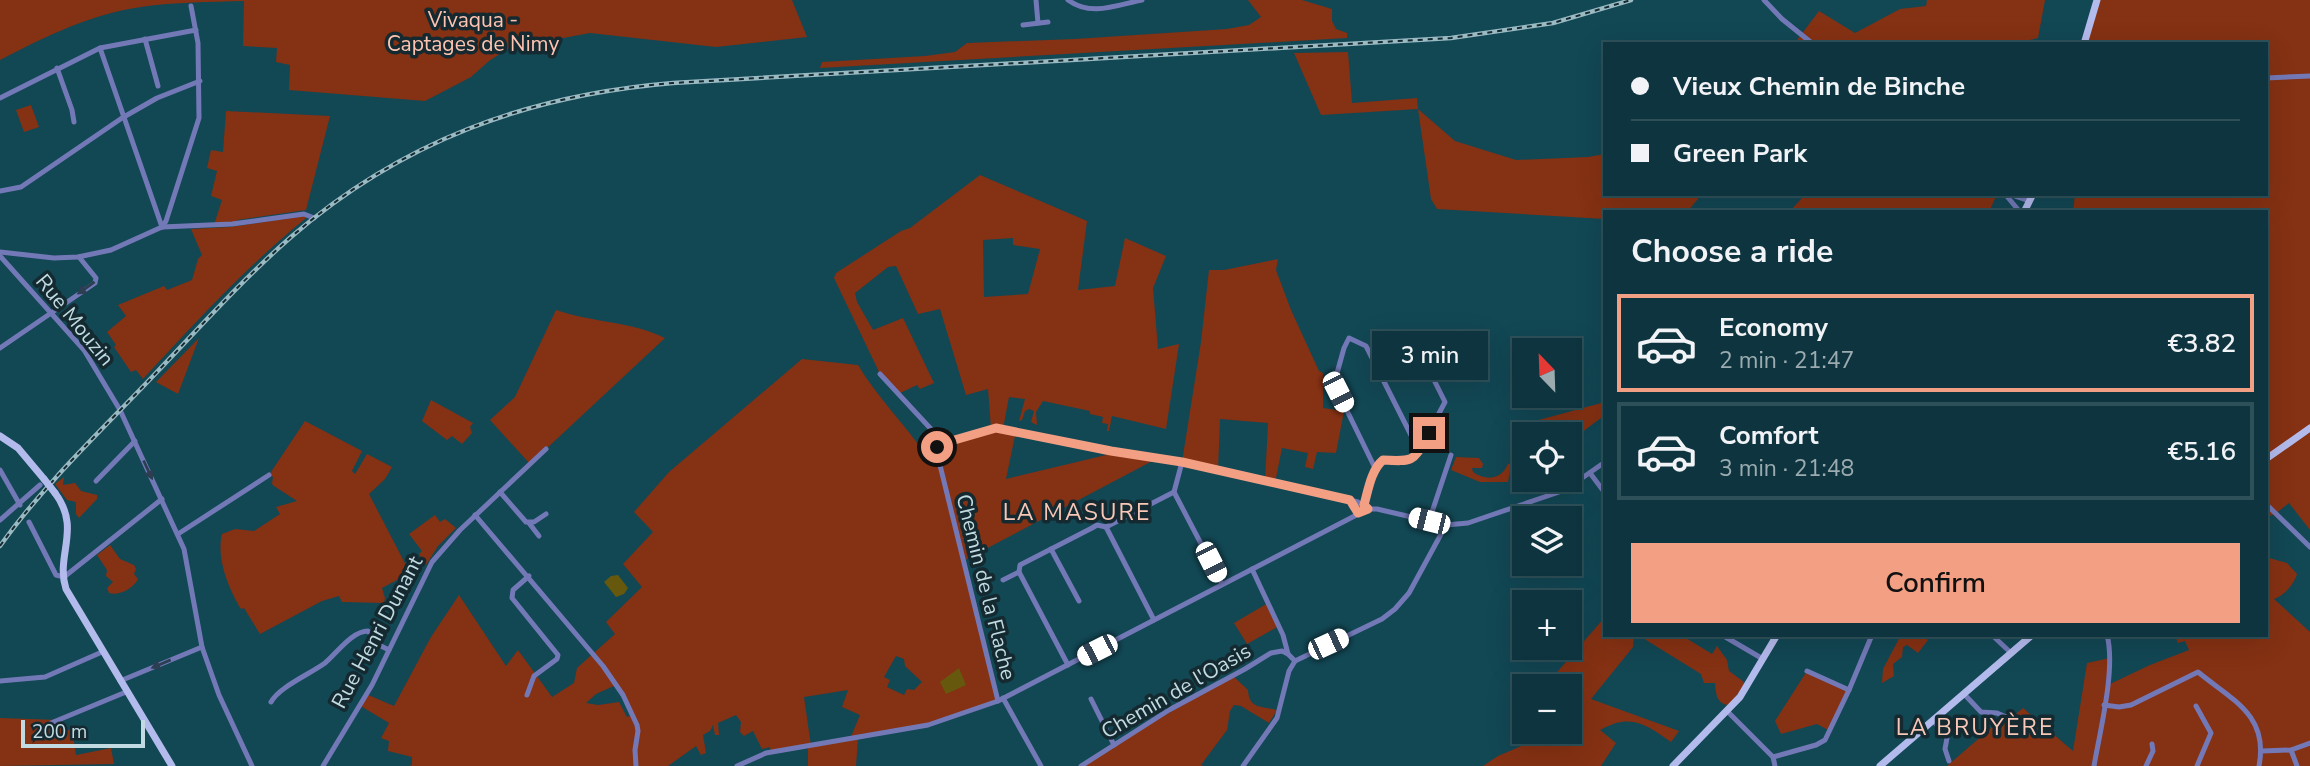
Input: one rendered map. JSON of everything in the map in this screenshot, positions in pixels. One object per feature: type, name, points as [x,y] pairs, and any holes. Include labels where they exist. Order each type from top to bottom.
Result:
[{"type":"main road","points":[[2085,42],[2097,0]]},
{"type":"main road","points":[[2268,456],[2310,428]]},
{"type":"main road","points":[[0,436],[18,448],[42,482],[55,493],[67,516],[64,568],[66,589],[172,766]]},
{"type":"main road","points":[[1673,766],[1743,692],[1776,637]]},
{"type":"main road","points":[[1880,766],[2030,637]]},
{"type":"street","points":[[1036,0],[1038,23]]},
{"type":"street","points":[[1068,0],[1088,10],[1142,0]]},
{"type":"street","points":[[1764,0],[1782,19],[1811,42]]},
{"type":"street","points":[[162,227],[199,118],[200,81],[196,30],[191,6]]},
{"type":"street","points":[[1023,24],[1048,22]]},
{"type":"street","points":[[0,98],[100,48],[196,30]]},
{"type":"street","points":[[145,39],[158,86]]},
{"type":"street","points":[[100,48],[122,118],[162,227]]},
{"type":"street","points":[[57,68],[74,122]]},
{"type":"street","points":[[2268,78],[2310,76]]},
{"type":"street","points":[[0,191],[21,187],[122,118],[161,95],[200,81]]},
{"type":"street","points":[[2009,196],[2020,210]]},
{"type":"street","points":[[0,254],[79,257],[111,250],[162,227],[232,224],[304,214],[314,218]]},
{"type":"street","name":"Rue Mouzin","points":[[0,254],[84,350],[119,408],[187,558],[202,647],[219,695],[252,766]]},
{"type":"street","points":[[0,348],[96,282],[96,278],[79,257]]},
{"type":"street","points":[[1375,468],[1334,383],[1349,338],[1363,344],[1374,360],[1419,450]]},
{"type":"street","points":[[737,766],[761,754],[928,725],[1000,700],[1358,513],[1366,507],[1375,468],[1383,460],[1407,461],[1413,458],[1445,402],[1427,366],[1421,360],[1392,351],[1374,360]]},
{"type":"street","points":[[880,374],[940,441],[951,441],[996,428],[1182,462],[1446,525],[1483,519],[1541,500],[1565,490],[1603,463]]},
{"type":"street","points":[[96,481],[135,441]]},
{"type":"street","name":"Chemin de la Flache","points":[[940,441],[937,453],[1000,700]]},
{"type":"street","name":"Rue Henri Dunant","points":[[323,766],[372,685],[432,562],[475,515],[546,449]]},
{"type":"street","points":[[1429,521],[1451,455]]},
{"type":"street","points":[[1182,462],[1174,492],[1222,584]]},
{"type":"street","points":[[0,470],[20,505]]},
{"type":"street","points":[[1590,473],[1603,491]]},
{"type":"street","points":[[178,534],[269,475]]},
{"type":"street","points":[[0,520],[20,505],[42,482]]},
{"type":"street","points":[[500,492],[539,536]]},
{"type":"street","points":[[1068,665],[1019,572],[1020,565],[1097,525],[1106,527],[1174,492]]},
{"type":"street","points":[[29,522],[56,575],[64,577],[162,499]]},
{"type":"street","points":[[1350,500],[1358,513]]},
{"type":"street","points":[[2268,506],[2310,547]]},
{"type":"street","points":[[529,523],[546,514]]},
{"type":"street","points":[[475,515],[529,576],[623,695],[638,729],[636,766]]},
{"type":"street","points":[[1243,766],[1277,718],[1289,671],[1295,661],[1382,619],[1395,609],[1409,593],[1446,525]]},
{"type":"street","points":[[1106,527],[1154,620]]},
{"type":"street","points":[[1051,549],[1079,601]]},
{"type":"street","points":[[50,562],[66,558]]},
{"type":"street","points":[[50,562],[64,568]]},
{"type":"street","points":[[1252,569],[1283,635],[1288,654],[1295,661]]},
{"type":"street","points":[[1003,580],[1019,572]]},
{"type":"street","points":[[527,695],[534,676],[558,655],[512,598],[513,590],[529,576]]},
{"type":"street","points":[[271,702],[278,693],[332,657],[361,631],[368,631],[381,646],[389,650]]},
{"type":"street","points":[[1725,637],[1763,659]]},
{"type":"street","points":[[1773,757],[1815,746],[1825,740],[1849,690],[1870,637]]},
{"type":"street","points":[[1994,637],[2011,653]]},
{"type":"street","points":[[2095,766],[2110,658],[2107,637]]},
{"type":"street","points":[[120,681],[202,647]]},
{"type":"street","name":"Chemin de l'Oasis","points":[[1081,766],[1177,705],[1245,670],[1271,653],[1282,651],[1288,654]]},
{"type":"street","points":[[0,681],[45,677],[102,652]]},
{"type":"street","points":[[1807,671],[1849,690]]},
{"type":"street","points":[[2104,705],[2131,705],[2198,672],[2248,712],[2258,728],[2262,751],[2259,766]]},
{"type":"street","points":[[51,723],[126,692]]},
{"type":"street","points":[[1964,694],[1981,712],[1997,713],[2006,717],[2010,714]]},
{"type":"street","points":[[1090,699],[1114,745]]},
{"type":"street","points":[[1000,700],[1038,765]]},
{"type":"street","points":[[2196,706],[2211,733],[2204,744],[2197,766]]},
{"type":"street","points":[[1727,711],[1773,757],[1775,766]]},
{"type":"street","points":[[1933,720],[1947,738],[1945,749],[1950,761]]},
{"type":"street","points":[[2262,751],[2291,750],[2310,743]]},
{"type":"street","points":[[2146,766],[2153,751],[2151,744]]},
{"type":"street","points":[[2291,750],[2297,766]]},
{"type":"green space","name":"Vivaqua - Captages de Nimy","points":[[0,0],[792,0],[807,37],[716,47],[590,33],[509,48],[471,77],[425,101],[289,90],[290,65],[276,62],[277,48],[243,46],[244,1],[192,2],[122,10],[68,28],[0,60]]},
{"type":"green space","points":[[1248,0],[1302,0],[1332,9],[1332,21],[1336,29],[1347,33],[1347,38],[820,68],[822,62],[955,52],[967,43],[1227,29],[1249,25],[1261,17]]},
{"type":"green space","points":[[1927,0],[2045,0],[2038,38],[2021,42],[1796,42],[1819,11],[1855,33],[1900,9],[1926,6]]},
{"type":"green space","points":[[2097,0],[2310,0],[2310,530],[2289,503],[2268,516],[2268,210],[2073,210],[2075,196],[2268,196],[2268,42],[2085,42]]},
{"type":"green space","points":[[1348,52],[1352,103],[1417,98],[1418,109],[1321,115],[1294,53]]},
{"type":"green space","points":[[31,105],[39,127],[24,132],[16,110]]},
{"type":"green space","points":[[1418,109],[1455,141],[1516,160],[1603,154],[1603,196],[1700,196],[1689,210],[1603,210],[1603,219],[1437,209],[1431,199]]},
{"type":"green space","points":[[226,111],[330,116],[306,210],[214,225],[222,200],[211,196],[217,171],[207,168],[211,150],[223,152]]},
{"type":"green space","points":[[980,175],[1087,221],[1078,290],[1115,286],[1125,238],[1166,256],[1153,288],[1158,349],[1179,344],[1166,429],[1112,416],[1107,431],[1108,424],[1102,423],[1103,417],[1090,414],[1090,411],[1043,401],[1036,412],[1037,425],[1031,422],[1034,411],[1029,409],[1019,421],[1025,399],[1009,397],[1003,429],[1016,431],[1006,479],[1106,455],[1111,451],[1158,458],[963,561],[998,701],[928,725],[858,738],[856,766],[808,766],[808,747],[771,752],[770,747],[762,749],[753,731],[744,736],[740,732],[741,722],[736,715],[718,723],[719,735],[715,735],[713,725],[710,731],[703,735],[706,753],[701,755],[696,746],[668,766],[409,766],[412,765],[412,757],[388,751],[389,741],[381,738],[389,723],[359,705],[366,694],[394,706],[431,637],[459,595],[506,666],[518,650],[552,697],[574,683],[577,668],[615,634],[606,622],[642,587],[623,564],[653,532],[634,512],[669,472],[802,359],[858,365],[925,454],[937,452],[940,441],[991,428],[988,389],[966,395],[940,309],[918,314],[896,266],[888,267],[855,293],[857,302],[873,330],[903,318],[934,383],[920,389],[917,385],[898,394],[880,374],[834,278],[836,273],[901,231],[910,228]],"holes":[[[1013,238],[1013,245],[1040,249],[1028,294],[984,297],[983,240]],[[896,656],[904,659],[905,666],[922,682],[914,690],[907,689],[904,695],[887,687],[890,680],[884,677]],[[616,685],[632,715],[627,717],[619,702],[598,705],[586,703],[596,694]],[[848,690],[842,707],[860,715],[850,739],[811,746],[804,697]]]},
{"type":"green space","points":[[1996,196],[1990,210],[1791,210],[1802,198]]},
{"type":"green space","points":[[305,216],[306,218],[222,296],[143,379],[136,370],[131,372],[107,332],[126,316],[118,305],[164,286],[167,290],[192,280],[198,259],[202,255],[191,229],[230,227]]},
{"type":"green space","points":[[1278,259],[1276,270],[1291,310],[1319,371],[1323,373],[1323,408],[1344,411],[1336,453],[1317,452],[1313,469],[1305,467],[1308,453],[1282,448],[1275,483],[1265,481],[1268,423],[1220,419],[1218,470],[1182,462],[1201,342],[1209,270],[1224,270]]},
{"type":"green space","points":[[556,310],[640,329],[665,338],[530,464],[490,420],[515,397]]},
{"type":"green space","points":[[199,338],[178,394],[156,382]]},
{"type":"green space","points":[[431,400],[473,423],[470,427],[472,433],[462,444],[452,436],[447,440],[422,421]]},
{"type":"green space","points":[[1603,403],[1603,416],[1582,432],[1582,422],[1532,422]]},
{"type":"green space","points":[[305,421],[362,451],[352,471],[355,474],[367,454],[392,467],[385,479],[369,494],[410,573],[382,588],[384,603],[342,602],[339,596],[322,601],[260,634],[244,608],[241,609],[228,583],[222,563],[222,534],[235,529],[254,531],[280,514],[276,507],[297,501],[274,486],[273,477],[269,475]]},
{"type":"green space","points":[[1456,457],[1479,458],[1483,464],[1482,468],[1472,468],[1473,472],[1488,478],[1497,476],[1511,463],[1512,457],[1512,470],[1508,482],[1480,482],[1451,470]]},
{"type":"green space","points":[[64,477],[63,485],[75,483],[81,491],[97,495],[97,499],[79,518],[76,514],[76,502],[67,500],[55,484]]},
{"type":"green space","points":[[435,515],[440,522],[445,519],[456,528],[438,546],[426,565],[419,554],[422,551],[409,534]]},
{"type":"green space","points":[[110,545],[120,559],[134,565],[136,569],[136,583],[121,593],[109,593],[107,588],[113,582],[106,576],[107,570],[97,555]]},
{"type":"green space","points":[[2268,558],[2287,563],[2297,574],[2288,589],[2274,599],[2310,632],[2310,766],[1947,766],[1999,721],[2005,723],[2023,708],[2073,751],[2087,663],[2110,658],[2110,684],[2189,650],[2185,641],[2178,643],[2176,637],[2268,637]]},
{"type":"green space","points":[[1268,603],[1279,626],[1247,644],[1234,623]]},
{"type":"green space","points":[[1603,619],[1603,637],[1634,637],[1633,647],[1591,699],[1679,731],[1671,742],[1637,723],[1621,722],[1611,725],[1600,730],[1616,743],[1601,766],[1483,766],[1526,744],[1582,744],[1582,674],[1555,674],[1568,660],[1582,660],[1582,643]]},
{"type":"green space","points":[[1641,637],[1684,637],[1712,654],[1717,646],[1727,660],[1729,671],[1744,682],[1744,686],[1729,705],[1721,703],[1715,683],[1704,683],[1701,674]]},
{"type":"green space","points":[[1900,637],[1924,637],[1928,640],[1918,653],[1907,645],[1903,647],[1902,657],[1893,664],[1894,676],[1882,683],[1883,669]]},
{"type":"green space","points":[[1807,671],[1849,690],[1830,731],[1817,724],[1781,734],[1775,721]]},
{"type":"green space","points":[[1233,676],[1248,690],[1253,704],[1277,710],[1269,723],[1241,706],[1234,705],[1230,711],[1227,730],[1201,765],[1204,766],[1084,766],[1129,736]]},
{"type":"green space","points":[[0,718],[59,720],[62,732],[72,729],[76,755],[111,748],[114,764],[0,766]]},
{"type":"shaded area","points":[[618,575],[628,588],[624,594],[616,597],[604,582],[611,576]]},
{"type":"shaded area","points":[[959,668],[966,685],[946,694],[940,682]]},
{"type":"railway","points":[[0,546],[36,500],[75,457],[273,253],[333,203],[377,174],[422,149],[469,128],[568,99],[673,83],[1451,38],[1553,23],[1631,0]]},
{"type":"district","name":"LA MASURE","points":[[1077,512]]},
{"type":"district","name":"LA BRUYÈRE","points":[[1975,727]]},
{"type":"route","points":[[937,447],[940,441],[951,441],[996,428],[1182,462],[1350,500],[1358,513],[1368,509],[1364,505],[1375,468],[1380,462],[1407,461],[1413,458],[1429,433]]}]
